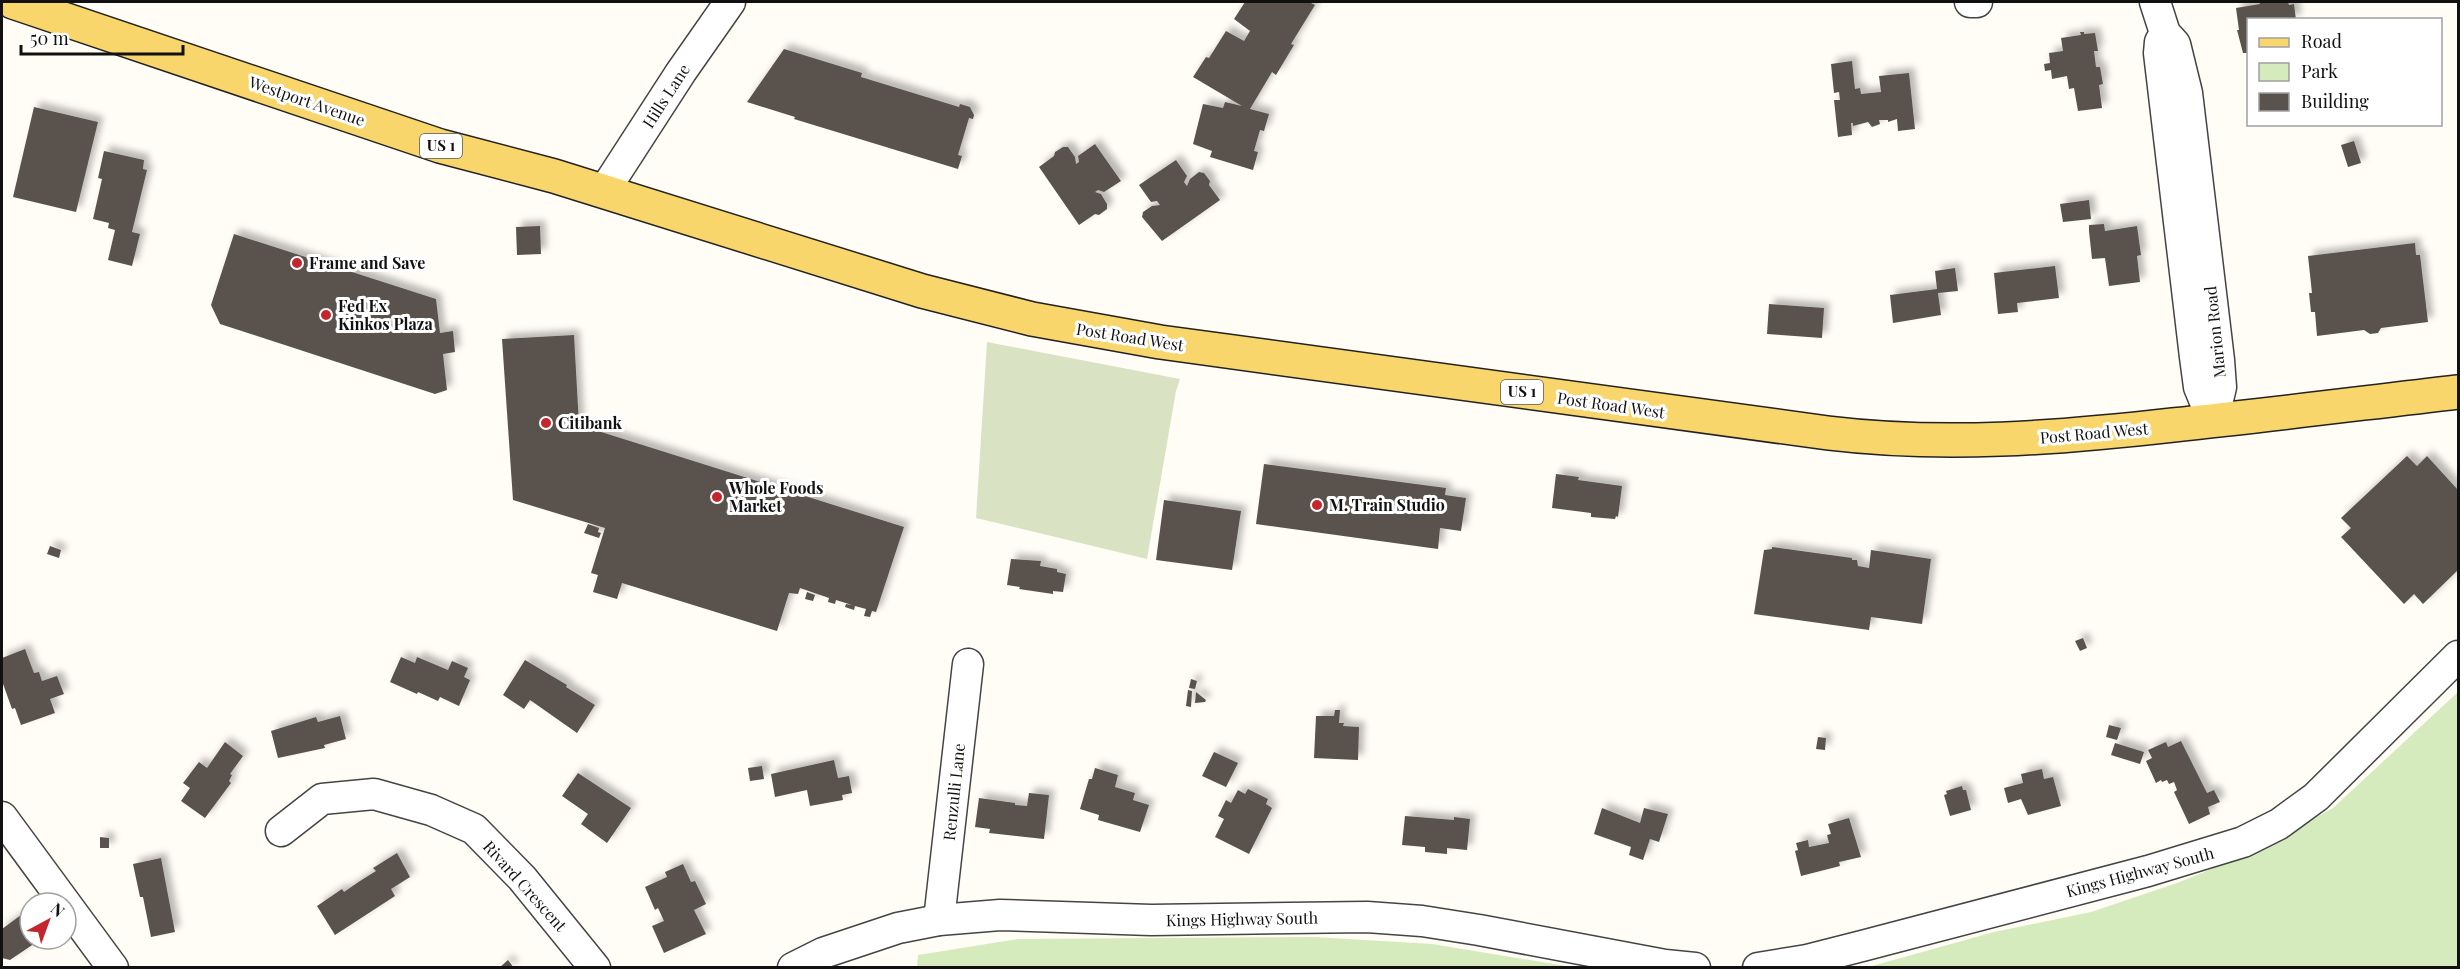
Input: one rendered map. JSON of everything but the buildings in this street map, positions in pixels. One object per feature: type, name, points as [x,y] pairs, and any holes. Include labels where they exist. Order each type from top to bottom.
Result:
[{"type":"main road","name":"Westport Avenue","points":[[13,2],[440,146],[604,191]]},
{"type":"main road","name":"Post Road West","points":[[604,191],[962,302],[1063,326],[1160,342],[1868,438],[1909,441],[1991,441],[2073,436],[2458,392]]},
{"type":"street","name":"Hills Lane","points":[[604,191],[681,72],[730,2]]},
{"type":"street","points":[[1970,2],[1977,2]]},
{"type":"street","name":"Marion Road","points":[[2156,2],[2165,33],[2160,42],[2159,53],[2199,387],[2213,421]]},
{"type":"street","name":"Kings Highway South","points":[[1758,968],[1807,960],[2112,881],[2200,856],[2252,838],[2287,819],[2329,786],[2458,656]]},
{"type":"street","name":"Renzulli Lane","points":[[939,920],[968,664]]},
{"type":"street","name":"Rivard Crescent","points":[[281,831],[322,799],[374,794],[431,810],[474,829],[522,878],[595,968]]},
{"type":"street","points":[[2,817],[113,968]]},
{"type":"street","name":"Kings Highway South","points":[[793,968],[823,953],[898,928],[939,920],[1000,915],[1151,921],[1367,917],[1422,921],[1665,965],[1695,968]]},
{"type":"green space","points":[[987,342],[1180,379],[1147,559],[976,518]]},
{"type":"green space","points":[[2458,692],[2458,967],[1865,968],[1994,932],[2091,912],[2177,883],[2249,854],[2333,808]]},
{"type":"green space","points":[[1314,937],[1432,944],[1572,967],[917,967],[918,955],[1018,939]]},
{"type":"place","name":"Frame and Save","points":[[297,263]]},
{"type":"place","name":"Fed Ex Kinkos Plaza","points":[[326,315]]},
{"type":"place","name":"Citibank","points":[[546,423]]},
{"type":"place","name":"Whole Foods Market","points":[[717,497]]},
{"type":"place","name":"M. Train Studio","points":[[1317,505]]}]
